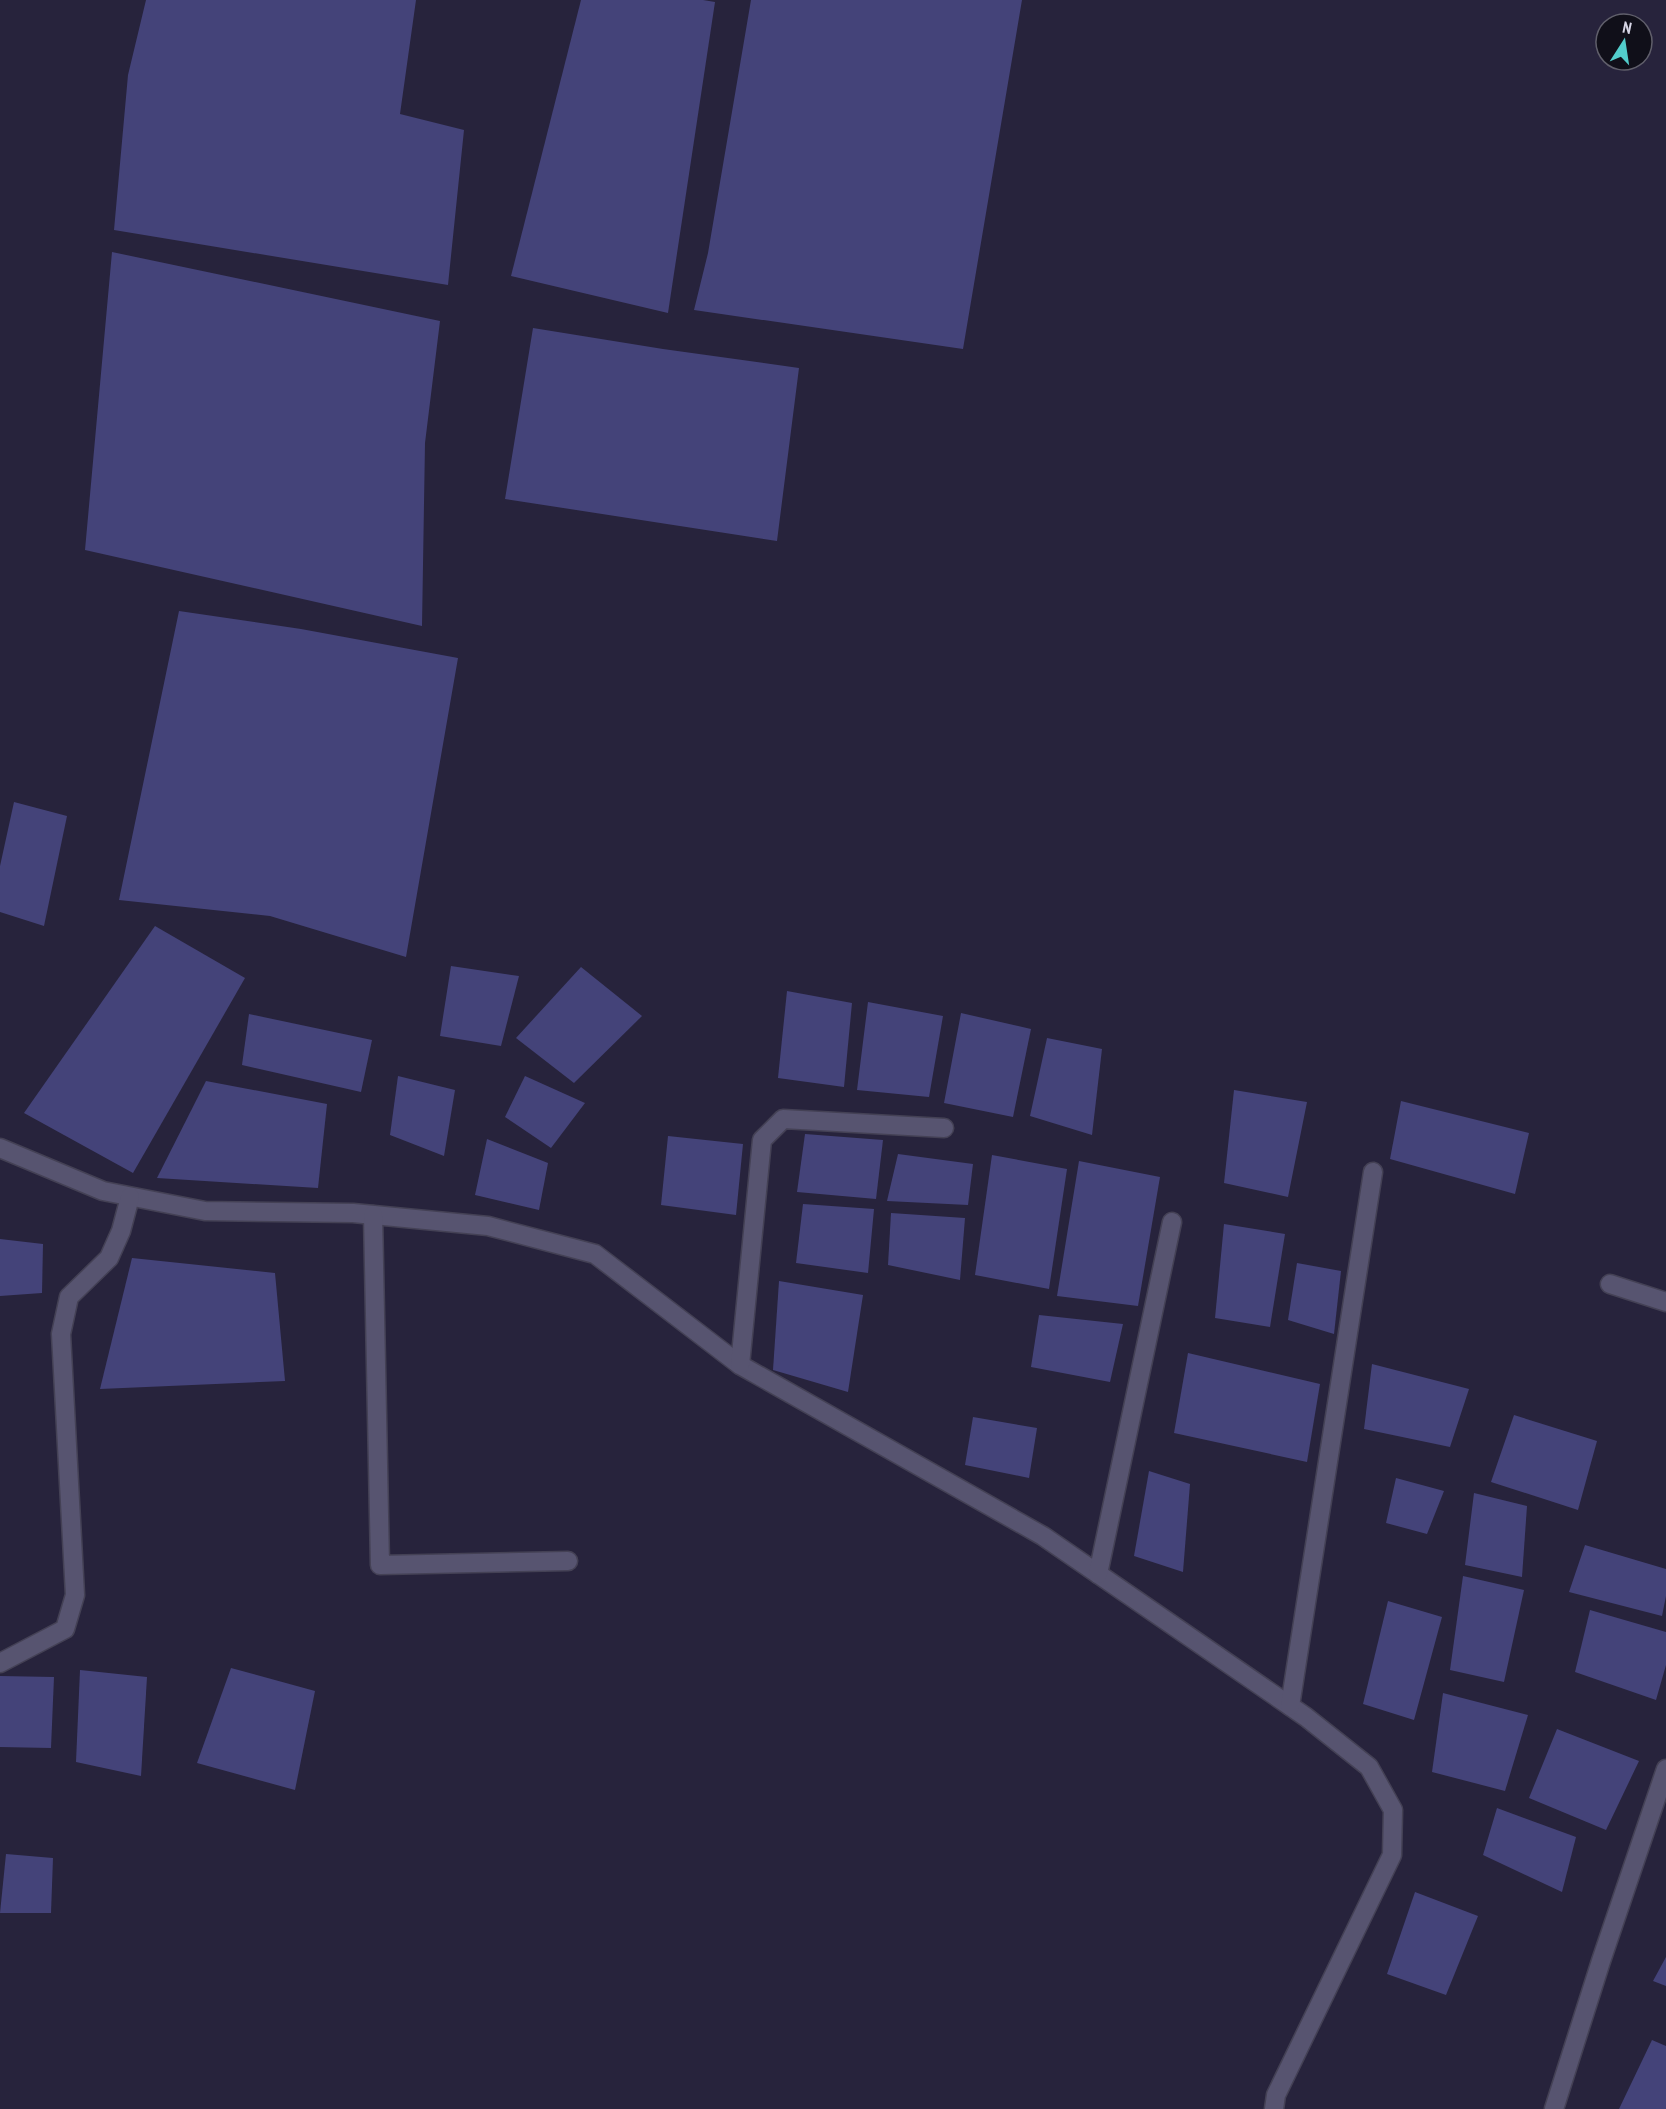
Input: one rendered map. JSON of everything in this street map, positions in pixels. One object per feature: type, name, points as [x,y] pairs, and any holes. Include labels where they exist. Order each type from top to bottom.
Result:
[{"type":"street","points":[[740,1365],[762,1140],[783,1119],[944,1128]]},
{"type":"street","points":[[0,1148],[103,1191],[206,1211],[373,1215],[488,1226],[594,1254],[740,1365],[1043,1536],[1290,1706],[1369,1767],[1393,1810],[1392,1856],[1276,2095],[1274,2109]]},
{"type":"street","points":[[1290,1706],[1373,1172]]},
{"type":"street","points":[[0,1663],[65,1629],[75,1595],[62,1334],[69,1297],[109,1258],[121,1231],[130,1197]]},
{"type":"street","points":[[373,1215],[380,1565],[568,1561]]},
{"type":"street","points":[[1098,1574],[1172,1222]]},
{"type":"street","points":[[1610,1284],[1666,1302]]},
{"type":"street","points":[[1554,2109],[1601,1960],[1666,1769]]},
{"type":"building","points":[[146,0],[416,0],[400,114],[464,130],[448,285],[114,230],[128,75]]},
{"type":"building","points":[[581,0],[703,0],[715,2],[668,313],[511,276]]},
{"type":"building","points":[[751,0],[1022,0],[963,349],[694,310],[708,253]]},
{"type":"building","points":[[112,252],[440,321],[425,443],[422,626],[85,550]]},
{"type":"building","points":[[533,328],[799,368],[777,541],[505,499]]},
{"type":"building","points":[[179,611],[301,629],[458,658],[406,957],[270,916],[119,900]]},
{"type":"building","points":[[14,802],[67,816],[44,926],[0,912],[0,866]]},
{"type":"building","points":[[155,926],[245,978],[133,1173],[24,1113]]},
{"type":"building","points":[[451,966],[519,976],[501,1046],[440,1036]]},
{"type":"building","points":[[581,967],[642,1016],[574,1083],[516,1038]]},
{"type":"building","points":[[787,991],[852,1003],[844,1087],[778,1078]]},
{"type":"building","points":[[868,1002],[943,1016],[929,1097],[857,1090]]},
{"type":"building","points":[[961,1013],[1031,1029],[1013,1117],[944,1103]]},
{"type":"building","points":[[249,1014],[372,1040],[361,1092],[242,1065]]},
{"type":"building","points":[[1047,1038],[1102,1049],[1092,1135],[1030,1116]]},
{"type":"building","points":[[398,1076],[455,1090],[444,1156],[390,1135]]},
{"type":"building","points":[[525,1076],[585,1103],[551,1148],[505,1117]]},
{"type":"building","points":[[206,1081],[327,1104],[318,1188],[157,1178]]},
{"type":"building","points":[[1234,1090],[1307,1102],[1288,1197],[1224,1183]]},
{"type":"building","points":[[1401,1101],[1529,1133],[1515,1194],[1390,1159]]},
{"type":"building","points":[[805,1134],[883,1140],[876,1199],[797,1192]]},
{"type":"building","points":[[668,1136],[743,1144],[736,1215],[661,1205]]},
{"type":"building","points":[[487,1139],[548,1163],[539,1210],[475,1195]]},
{"type":"building","points":[[898,1154],[973,1164],[968,1205],[887,1201]]},
{"type":"building","points":[[992,1155],[1067,1169],[1049,1289],[975,1275]]},
{"type":"building","points":[[1079,1161],[1160,1177],[1138,1306],[1057,1296]]},
{"type":"building","points":[[803,1204],[874,1209],[868,1273],[796,1263]]},
{"type":"building","points":[[891,1213],[965,1218],[960,1280],[888,1265]]},
{"type":"building","points":[[1224,1224],[1285,1234],[1270,1327],[1215,1318]]},
{"type":"building","points":[[0,1239],[43,1244],[42,1293],[0,1296]]},
{"type":"building","points":[[132,1258],[275,1273],[285,1381],[100,1389]]},
{"type":"building","points":[[1297,1263],[1341,1271],[1334,1334],[1288,1320]]},
{"type":"building","points":[[779,1281],[863,1295],[848,1392],[773,1370]]},
{"type":"building","points":[[1039,1315],[1123,1324],[1110,1382],[1031,1367]]},
{"type":"building","points":[[1188,1353],[1320,1384],[1307,1462],[1174,1433]]},
{"type":"building","points":[[1372,1364],[1469,1389],[1450,1447],[1364,1429]]},
{"type":"building","points":[[1514,1415],[1597,1441],[1578,1510],[1491,1482]]},
{"type":"building","points":[[973,1417],[1037,1428],[1029,1478],[965,1465]]},
{"type":"building","points":[[1149,1471],[1190,1484],[1183,1572],[1134,1556]]},
{"type":"building","points":[[1396,1478],[1444,1491],[1427,1534],[1386,1523]]},
{"type":"building","points":[[1474,1493],[1527,1506],[1522,1577],[1465,1565]]},
{"type":"building","points":[[1585,1545],[1666,1569],[1666,1596],[1662,1616],[1569,1592]]},
{"type":"building","points":[[1463,1576],[1524,1590],[1504,1682],[1450,1670]]},
{"type":"building","points":[[1388,1601],[1442,1617],[1414,1720],[1363,1704]]},
{"type":"building","points":[[1590,1610],[1666,1632],[1666,1665],[1656,1700],[1575,1672]]},
{"type":"building","points":[[231,1668],[315,1691],[295,1790],[197,1763]]},
{"type":"building","points":[[80,1670],[147,1677],[141,1776],[76,1762]]},
{"type":"building","points":[[0,1676],[54,1677],[51,1748],[0,1747]]},
{"type":"building","points":[[1443,1693],[1528,1715],[1505,1791],[1432,1772]]},
{"type":"building","points":[[1557,1729],[1639,1761],[1606,1830],[1529,1798]]},
{"type":"building","points":[[1497,1808],[1576,1837],[1562,1892],[1483,1855]]},
{"type":"building","points":[[6,1854],[53,1858],[51,1913],[0,1913]]},
{"type":"building","points":[[1415,1892],[1478,1916],[1446,1995],[1387,1974]]},
{"type":"building","points":[[1666,1957],[1666,1986],[1653,1981]]},
{"type":"building","points":[[1652,2040],[1666,2046],[1666,2109],[1619,2109]]}]
